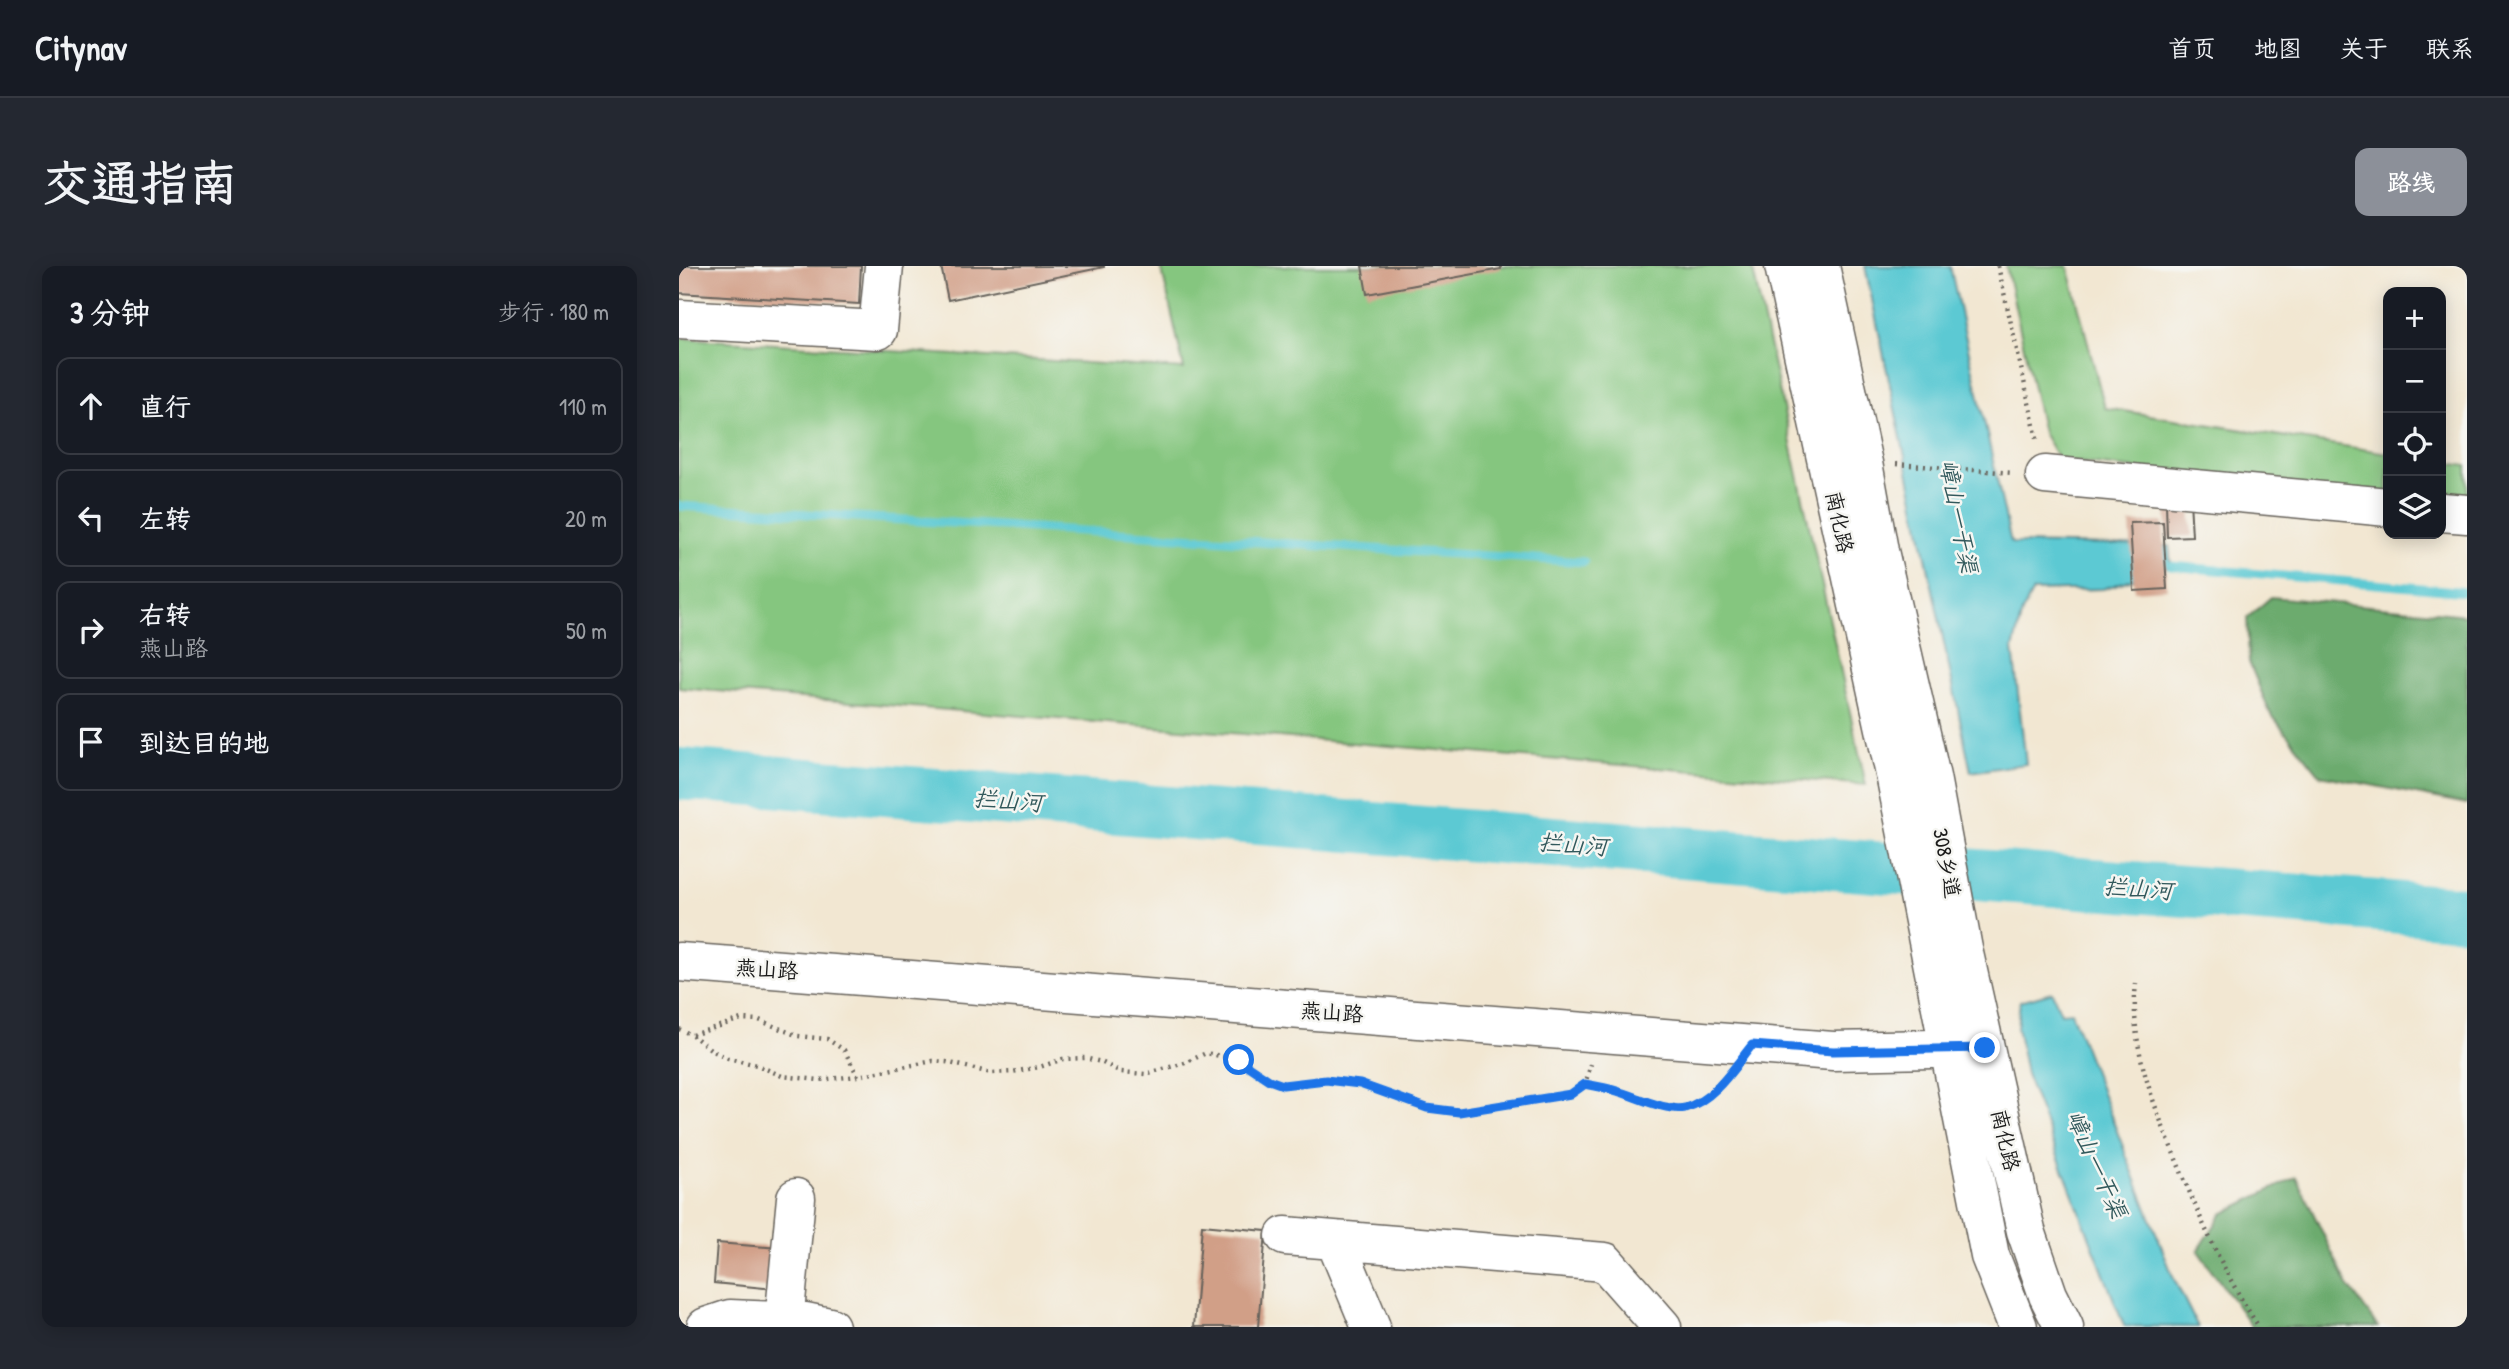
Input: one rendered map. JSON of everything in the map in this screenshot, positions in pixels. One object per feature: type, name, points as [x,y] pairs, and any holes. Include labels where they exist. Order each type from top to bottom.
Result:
[{"type":"main road","points":[[679,320],[878,330],[884,266]]},
{"type":"main road","name":"南化路","points":[[1784,266],[1914,778]]},
{"type":"main road","name":"南化路","points":[[1820,266],[1863,463],[1914,778]]},
{"type":"main road","points":[[2031,474],[2383,507]]},
{"type":"main road","points":[[2446,512],[2467,514]]},
{"type":"main road","name":"308乡道","points":[[1914,778],[1946,949]]},
{"type":"main road","name":"南化路","points":[[1946,949],[1985,1048],[2026,1231],[2048,1295],[2064,1327]]},
{"type":"main road","name":"南化路","points":[[1946,949],[1948,1049],[1990,1256],[2018,1327]]},
{"type":"main road","name":"燕山路","points":[[679,962],[1833,1051],[1985,1048]]},
{"type":"main road","points":[[784,1322],[796,1198]]},
{"type":"main road","points":[[1285,1236],[1605,1262],[1662,1327]]},
{"type":"main road","points":[[1335,1240],[1371,1327]]},
{"type":"main road","points":[[706,1327],[730,1319],[806,1322],[829,1327]]},
{"type":"path","points":[[1899,465],[2031,474],[1998,266]]},
{"type":"path","points":[[2136,982],[2133,1007],[2142,1067],[2163,1127],[2203,1226],[2238,1294],[2259,1327]]},
{"type":"path","points":[[692,1035],[741,1019],[759,1020],[798,1036],[827,1039],[844,1050],[858,1076]]},
{"type":"path","points":[[679,1029],[720,1055],[757,1065],[782,1076],[818,1080],[858,1076],[933,1061],[991,1073],[1012,1072],[1063,1059],[1085,1058],[1121,1072],[1145,1074],[1185,1063],[1206,1053],[1239,1060],[1269,1080],[1283,1085],[1326,1080],[1360,1084],[1427,1108],[1459,1112],[1571,1094],[1585,1084],[1601,1033]]},
{"type":"path","points":[[1585,1084],[1615,1090],[1660,1105],[1684,1108],[1705,1098],[1725,1079],[1752,1045]]},
{"type":"green space","points":[[1161,266],[1752,266],[1866,785],[679,688],[679,338],[1184,369]]},
{"type":"green space","points":[[2006,266],[2068,266],[2105,408],[2383,452],[2383,497],[2059,460],[2043,433]]},
{"type":"green space","points":[[2446,463],[2467,466],[2467,505],[2446,503]]},
{"type":"green space","points":[[2271,597],[2467,615],[2467,804],[2320,775],[2270,713],[2249,662],[2247,618]]},
{"type":"green space","points":[[2296,1177],[2347,1284],[2378,1327],[2252,1327],[2198,1251],[2222,1214]]},
{"type":"water","name":"嶂山一干渠","points":[[1865,266],[1950,266],[2011,543],[2169,546],[2171,566],[2103,589],[2033,591],[2022,612],[2013,649],[2026,764],[1971,772]]},
{"type":"water","name":"嶂山一干渠","points":[[2052,992],[2061,1013],[2071,1012],[2174,1279],[2198,1327],[2124,1326],[2026,1074],[2017,1027],[2020,1001]]},
{"type":"building","points":[[679,266],[861,266],[859,304],[679,293]]},
{"type":"building","points":[[941,266],[1104,266],[1104,267],[948,300]]},
{"type":"building","points":[[1362,266],[1501,266],[1501,269],[1367,294]]},
{"type":"building","points":[[2190,500],[2192,536],[2167,537],[2166,502]]},
{"type":"building","points":[[2163,522],[2167,589],[2134,591],[2130,523]]},
{"type":"building","points":[[1202,1225],[1266,1231],[1258,1327],[1194,1327]]},
{"type":"building","points":[[717,1243],[779,1248],[775,1289],[714,1283]]},
{"type":"waterway","points":[[679,506],[1584,562]]},
{"type":"waterway","points":[[2171,566],[2467,592]]},
{"type":"waterway","name":"拦山河","points":[[679,774],[2467,913]]},
{"type":"route","points":[[1239,1060],[1269,1080],[1283,1085],[1326,1080],[1360,1084],[1427,1108],[1459,1112],[1552,1099],[1571,1094],[1585,1084],[1615,1090],[1660,1105],[1684,1108],[1705,1098],[1725,1079],[1752,1045],[1833,1051],[1985,1048]]}]
